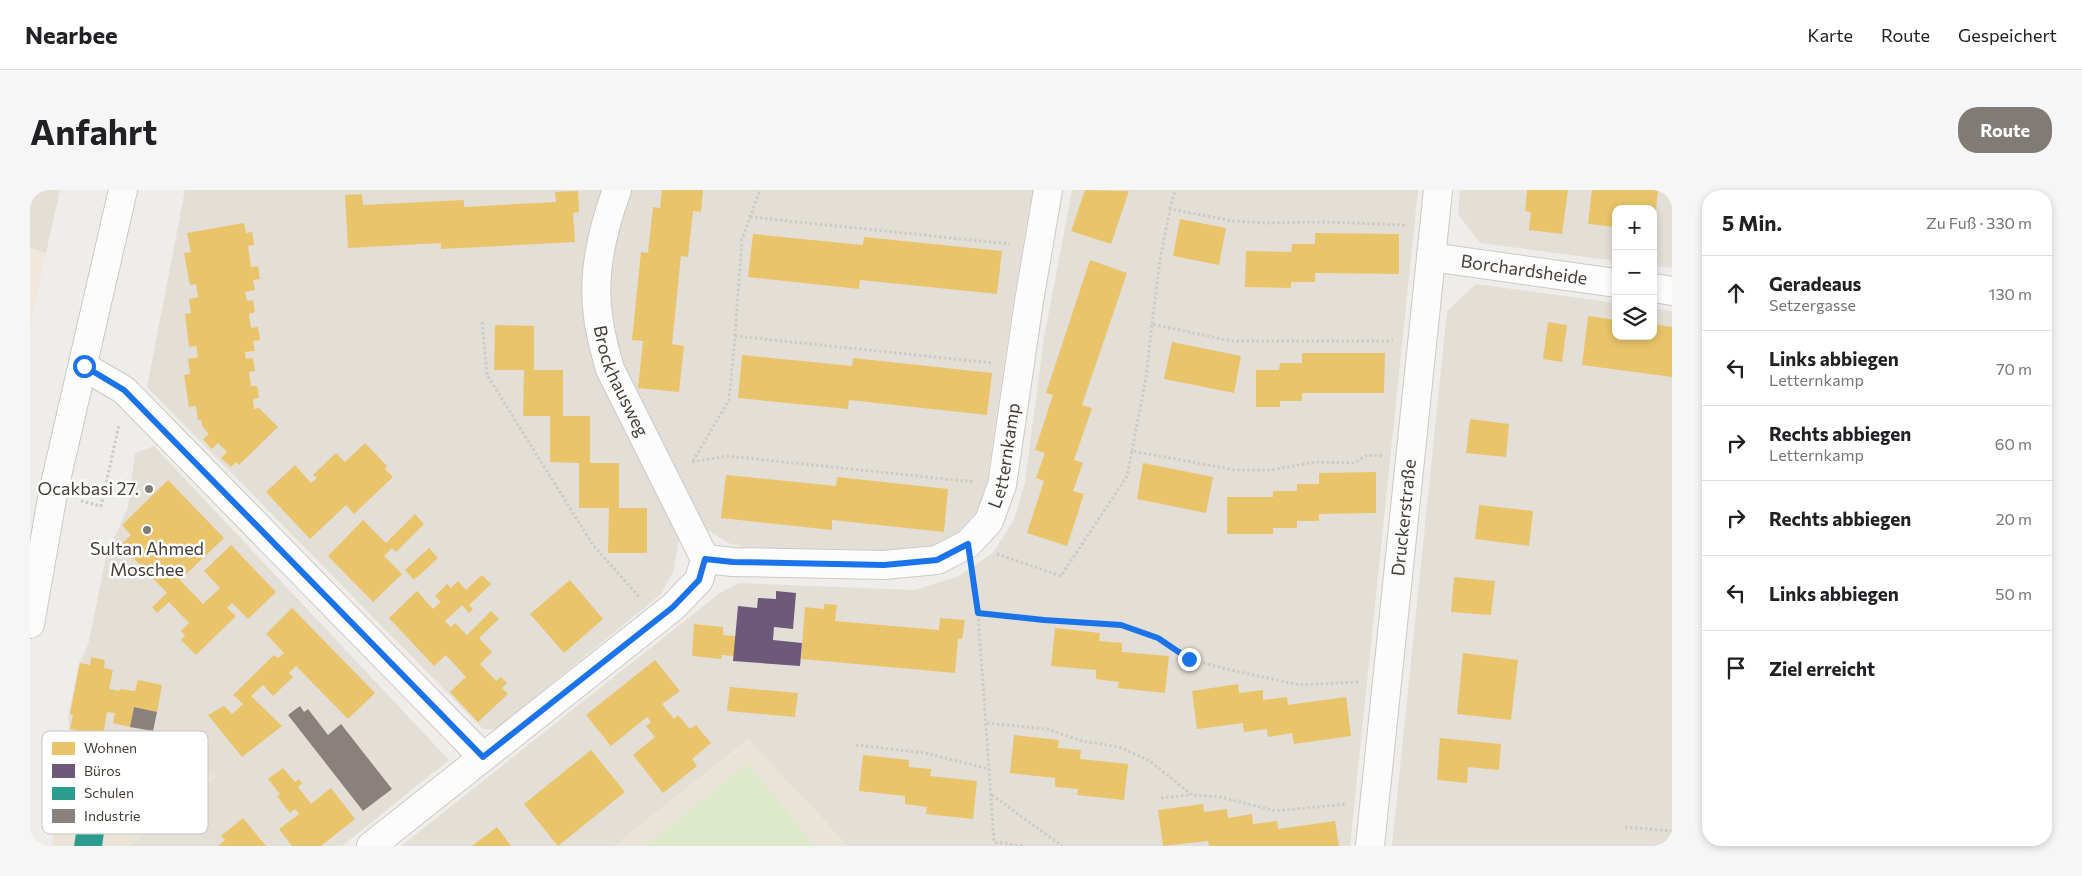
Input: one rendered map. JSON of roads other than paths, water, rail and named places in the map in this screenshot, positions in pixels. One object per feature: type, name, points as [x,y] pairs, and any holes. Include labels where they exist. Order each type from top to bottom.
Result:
[{"type":"street","points":[[30,624],[53,494],[123,190]]},
{"type":"street","name":"Brockhausweg","points":[[617,190],[602,244],[597,280],[597,314],[602,340],[610,369],[705,559]]},
{"type":"street","name":"Letternkamp","points":[[705,559],[733,562],[884,565],[937,560],[968,544],[989,521],[1002,485],[1019,366],[1048,190]]},
{"type":"street","name":"Druckerstraße","points":[[1370,846],[1438,190]]},
{"type":"street","name":"Borchardsheide","points":[[1431,258],[1612,282]]},
{"type":"street","points":[[1657,289],[1672,291]]},
{"type":"street","points":[[84,366],[124,390],[483,757]]},
{"type":"street","points":[[371,846],[673,607],[699,580],[705,559]]},
{"type":"place","name":"Ocakbasi 27.","points":[[149,489]]},
{"type":"place","name":"Sultan Ahmed Moschee","points":[[147,530]]}]
